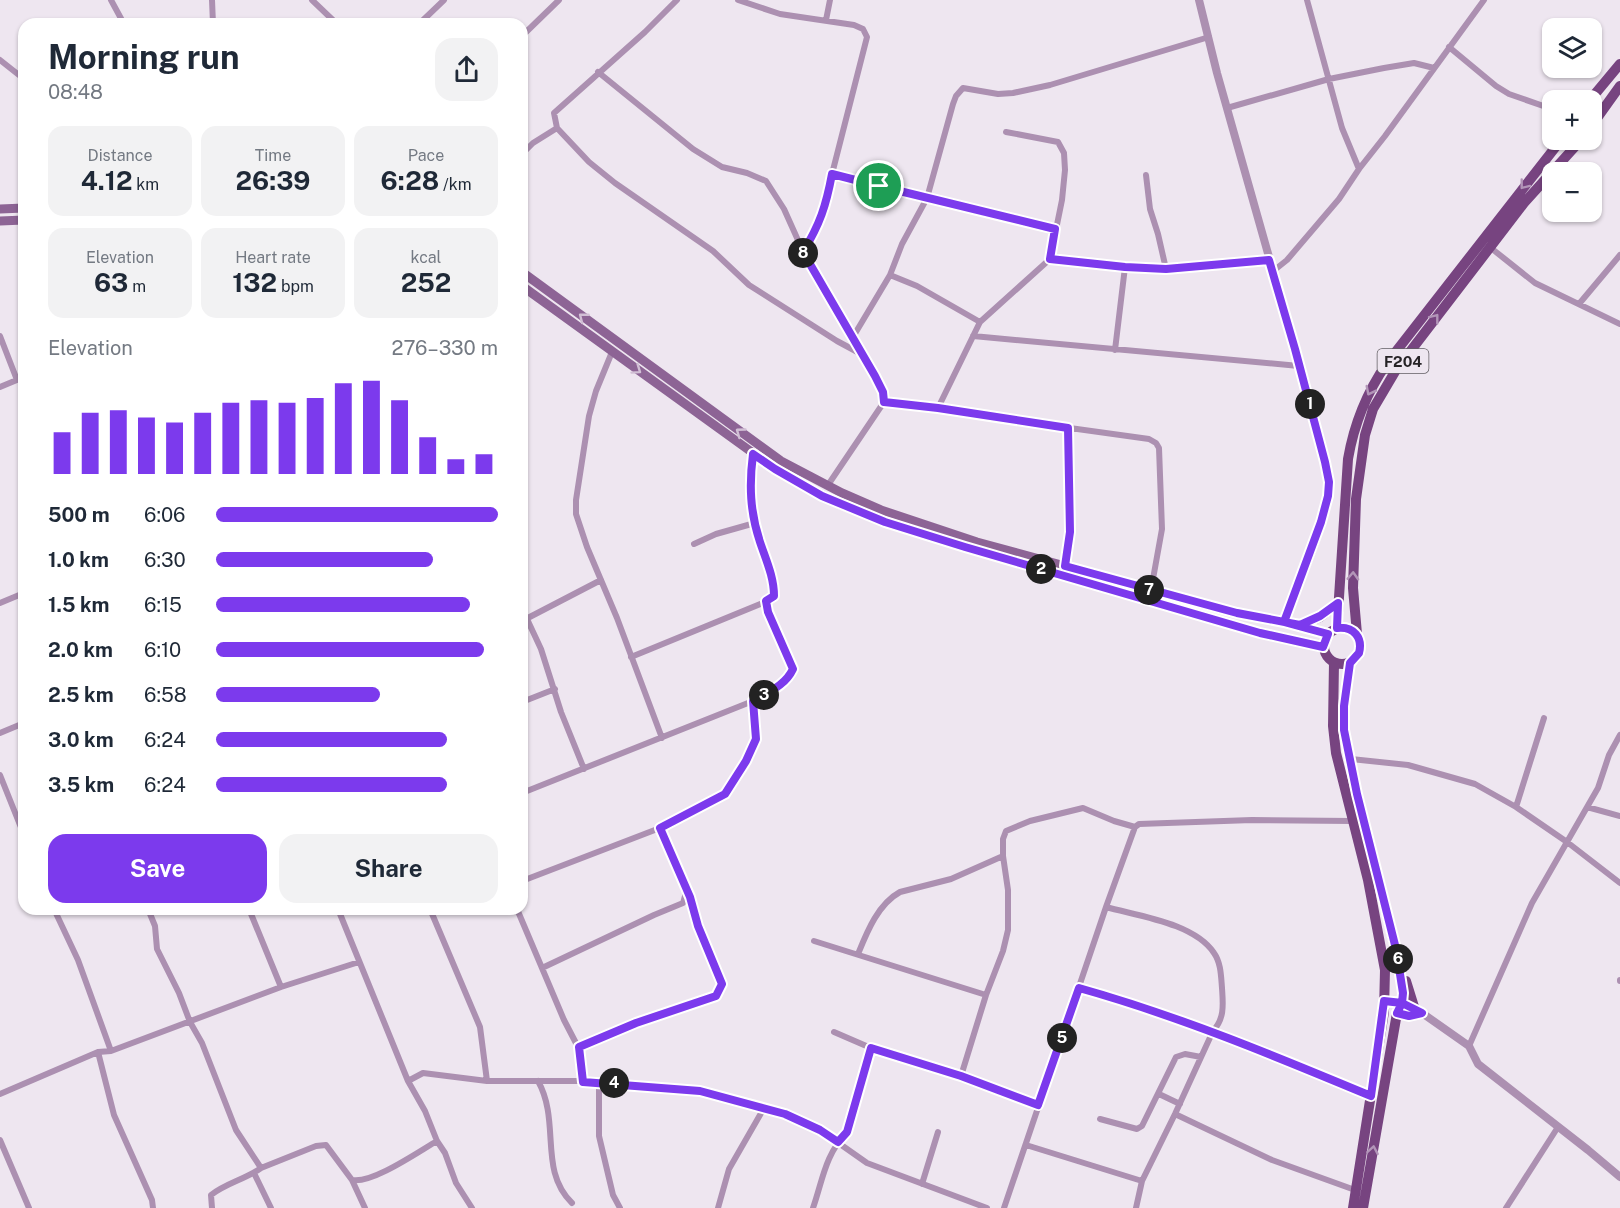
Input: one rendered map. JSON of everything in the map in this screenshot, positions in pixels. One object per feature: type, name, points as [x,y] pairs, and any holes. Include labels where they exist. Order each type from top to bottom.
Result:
[{"type":"main road","points":[[1598,90],[1620,64]]},
{"type":"main road","points":[[1602,110],[1620,86]]},
{"type":"main road","name":"F204","points":[[1323,647],[1333,631],[1338,603],[1348,459],[1352,435],[1370,391],[1387,363],[1553,150]]},
{"type":"main road","name":"F204","points":[[1363,1208],[1403,993],[1397,955],[1346,740],[1344,717],[1350,663],[1359,653],[1360,640],[1357,634],[1353,588],[1356,499],[1365,435],[1373,409],[1396,370],[1524,203],[1572,150]]},
{"type":"main road","points":[[0,209],[18,208]]},
{"type":"main road","points":[[0,221],[18,220]]},
{"type":"main road","points":[[528,276],[781,461],[881,510],[977,542],[1237,613],[1333,631],[1348,628],[1357,634]]},
{"type":"main road","points":[[528,290],[753,454],[822,496],[885,522],[965,547],[1260,633],[1323,647],[1325,653],[1334,662],[1350,663]]},
{"type":"main road","points":[[1300,625],[1320,616],[1338,603]]},
{"type":"main road","points":[[1334,662],[1333,726],[1342,780],[1368,880],[1385,970],[1384,1001],[1353,1208]]},
{"type":"main road","points":[[1342,780],[1354,776]]},
{"type":"main road","points":[[1397,955],[1418,1011],[1409,1016],[1400,1008]]},
{"type":"street","points":[[111,0],[121,18]]},
{"type":"street","points":[[212,0],[213,18]]},
{"type":"street","points":[[425,18],[444,0]]},
{"type":"street","points":[[528,30],[559,0]]},
{"type":"street","points":[[738,0],[780,14],[826,20],[863,29],[867,37],[832,174],[826,207],[817,229],[803,252]]},
{"type":"street","points":[[826,20],[830,0]]},
{"type":"street","points":[[1199,0],[1329,482],[1321,522],[1284,622]]},
{"type":"street","points":[[1307,0],[1342,128],[1359,169]]},
{"type":"street","points":[[1272,272],[1287,260],[1339,200],[1359,169],[1484,0]]},
{"type":"street","points":[[676,1],[645,33],[554,113],[557,128],[589,162],[615,183],[713,251],[749,285],[837,342],[863,355]]},
{"type":"street","points":[[317,2],[332,18]]},
{"type":"street","points":[[853,337],[890,275],[902,244],[927,198],[953,104],[961,89],[998,94],[1013,93],[1050,85],[1209,37]]},
{"type":"street","points":[[1449,47],[1496,86],[1509,94],[1542,106]]},
{"type":"street","points":[[0,60],[18,74]]},
{"type":"street","points":[[1227,108],[1329,79],[1403,64],[1414,63],[1434,68]]},
{"type":"street","points":[[0,72],[7,66]]},
{"type":"street","points":[[598,72],[693,149],[722,167],[747,173],[766,182],[784,209],[803,252],[883,392],[884,402],[828,485]]},
{"type":"street","points":[[528,148],[557,128]]},
{"type":"street","points":[[938,408],[980,322],[1050,259],[1062,200],[1064,153],[1058,142],[1006,132]]},
{"type":"street","points":[[832,174],[1055,229]]},
{"type":"street","points":[[1146,175],[1150,209],[1166,269]]},
{"type":"street","points":[[1491,248],[1535,283],[1620,324]]},
{"type":"street","points":[[1580,304],[1620,255]]},
{"type":"street","points":[[1050,259],[1166,269],[1269,260]]},
{"type":"street","points":[[1115,350],[1125,267]]},
{"type":"street","points":[[890,275],[926,291],[980,322]]},
{"type":"street","points":[[0,336],[18,372]]},
{"type":"street","points":[[973,336],[1299,366]]},
{"type":"street","points":[[612,352],[596,390],[589,416],[576,500],[576,514],[662,738]]},
{"type":"street","points":[[0,387],[18,379]]},
{"type":"street","points":[[884,402],[1149,439],[1156,443],[1163,508],[1162,529],[1151,590]]},
{"type":"street","points":[[1065,566],[1070,532],[1068,428]]},
{"type":"street","points":[[631,657],[774,596],[774,586],[755,523],[750,496],[753,454]]},
{"type":"street","points":[[694,544],[716,534],[755,523]]},
{"type":"street","points":[[528,618],[602,580]]},
{"type":"street","points":[[0,603],[18,596]]},
{"type":"street","points":[[528,791],[753,701],[783,683],[793,669],[768,612],[766,601]]},
{"type":"street","points":[[528,625],[541,649],[561,712],[584,769]]},
{"type":"street","points":[[528,700],[555,689]]},
{"type":"street","points":[[528,879],[660,828],[725,794],[746,761],[756,739],[753,701]]},
{"type":"street","points":[[1516,807],[1544,718]]},
{"type":"street","points":[[0,733],[18,726]]},
{"type":"street","points":[[1469,1046],[1528,912],[1598,788],[1609,755],[1620,735]]},
{"type":"street","points":[[1351,759],[1389,762],[1452,776],[1475,784],[1516,807],[1567,842],[1620,883]]},
{"type":"street","points":[[0,775],[18,816]]},
{"type":"street","points":[[1587,807],[1620,816]]},
{"type":"street","points":[[961,1076],[986,995],[1004,951],[1008,930],[1008,890],[1003,856],[1003,840],[1006,831],[1030,821],[1083,808],[1135,827]]},
{"type":"street","points":[[1004,1208],[1135,827],[1139,824],[1252,820],[1352,821]]},
{"type":"street","points":[[579,1047],[636,1023],[716,996],[720,991],[722,984],[698,926],[687,889],[660,828]]},
{"type":"street","points":[[858,954],[868,929],[893,896],[900,892],[951,879],[1003,856]]},
{"type":"street","points":[[542,968],[683,903],[687,889]]},
{"type":"street","points":[[1106,907],[1182,928],[1199,937],[1214,953],[1221,972],[1224,1007],[1220,1024],[1213,1031],[1142,1181],[1136,1208]]},
{"type":"street","points":[[57,915],[78,960],[111,1051]]},
{"type":"street","points":[[150,915],[155,926],[157,949],[202,1043],[236,1130],[261,1168]]},
{"type":"street","points":[[251,915],[280,987]]},
{"type":"street","points":[[340,915],[408,1081],[425,1111],[436,1141],[445,1153],[456,1183],[472,1208]]},
{"type":"street","points":[[433,915],[480,1027],[487,1081]]},
{"type":"street","points":[[520,915],[579,1047],[583,1082]]},
{"type":"street","points":[[813,941],[986,995]]},
{"type":"street","points":[[0,1094],[99,1052],[111,1051],[280,987],[359,962]]},
{"type":"street","points":[[1079,988],[1142,1006],[1213,1031],[1371,1096]]},
{"type":"street","points":[[1384,1001],[1400,1008]]},
{"type":"street","points":[[1418,1011],[1469,1046],[1478,1064],[1620,1177]]},
{"type":"street","points":[[834,1032],[871,1048],[961,1076],[1038,1105]]},
{"type":"street","points":[[813,1208],[826,1161],[847,1132],[871,1048]]},
{"type":"street","points":[[99,1052],[114,1115],[152,1200],[153,1208]]},
{"type":"street","points":[[1100,1119],[1131,1129],[1142,1126],[1176,1057],[1185,1054],[1201,1057]]},
{"type":"street","points":[[408,1081],[423,1073],[487,1081],[599,1082],[700,1091],[785,1114],[820,1130],[867,1163],[987,1208]]},
{"type":"street","points":[[538,1081],[544,1092],[551,1124],[552,1164],[562,1191],[572,1203]]},
{"type":"street","points":[[599,1082],[599,1136],[613,1195],[620,1208]]},
{"type":"street","points":[[1159,1094],[1180,1104]]},
{"type":"street","points":[[718,1208],[729,1169],[764,1108]]},
{"type":"street","points":[[1175,1114],[1272,1160],[1355,1190]]},
{"type":"street","points":[[1506,1208],[1558,1126]]},
{"type":"street","points":[[922,1184],[938,1132]]},
{"type":"street","points":[[0,1140],[29,1208]]},
{"type":"street","points":[[352,1180],[360,1182],[391,1168],[436,1141]]},
{"type":"street","points":[[212,1208],[211,1195],[219,1188],[261,1168],[316,1146],[326,1145],[352,1180],[365,1208]]},
{"type":"street","points":[[1026,1145],[1142,1181]]},
{"type":"street","points":[[254,1173],[271,1208]]},
{"type":"route","points":[[879,186],[832,174],[826,207],[817,229],[803,252],[875,376],[883,392],[884,402],[1068,428],[1070,532],[1065,566],[1237,613],[1300,625],[1320,616],[1338,603],[1337,628],[1348,628],[1357,634],[1361,647],[1356,659],[1350,663],[1347,677],[1344,730],[1357,794],[1396,949],[1403,993],[1402,1003],[1397,1013],[1409,1016],[1422,1013],[1402,1003],[1384,1001],[1371,1096],[1213,1031],[1142,1006],[1079,988],[1038,1105],[961,1076],[871,1048],[847,1132],[838,1142],[820,1130],[785,1114],[700,1091],[583,1082],[579,1047],[636,1023],[716,996],[722,984],[698,926],[690,897],[660,828],[725,794],[746,761],[756,739],[753,701],[788,679],[793,669],[768,612],[766,601],[774,596],[774,586],[759,541],[750,496],[753,454],[822,496],[885,522],[1260,633],[1323,647],[1328,634],[1284,622],[1321,522],[1329,482],[1295,349],[1269,260],[1166,269],[1050,259],[1055,229],[879,186]]}]
